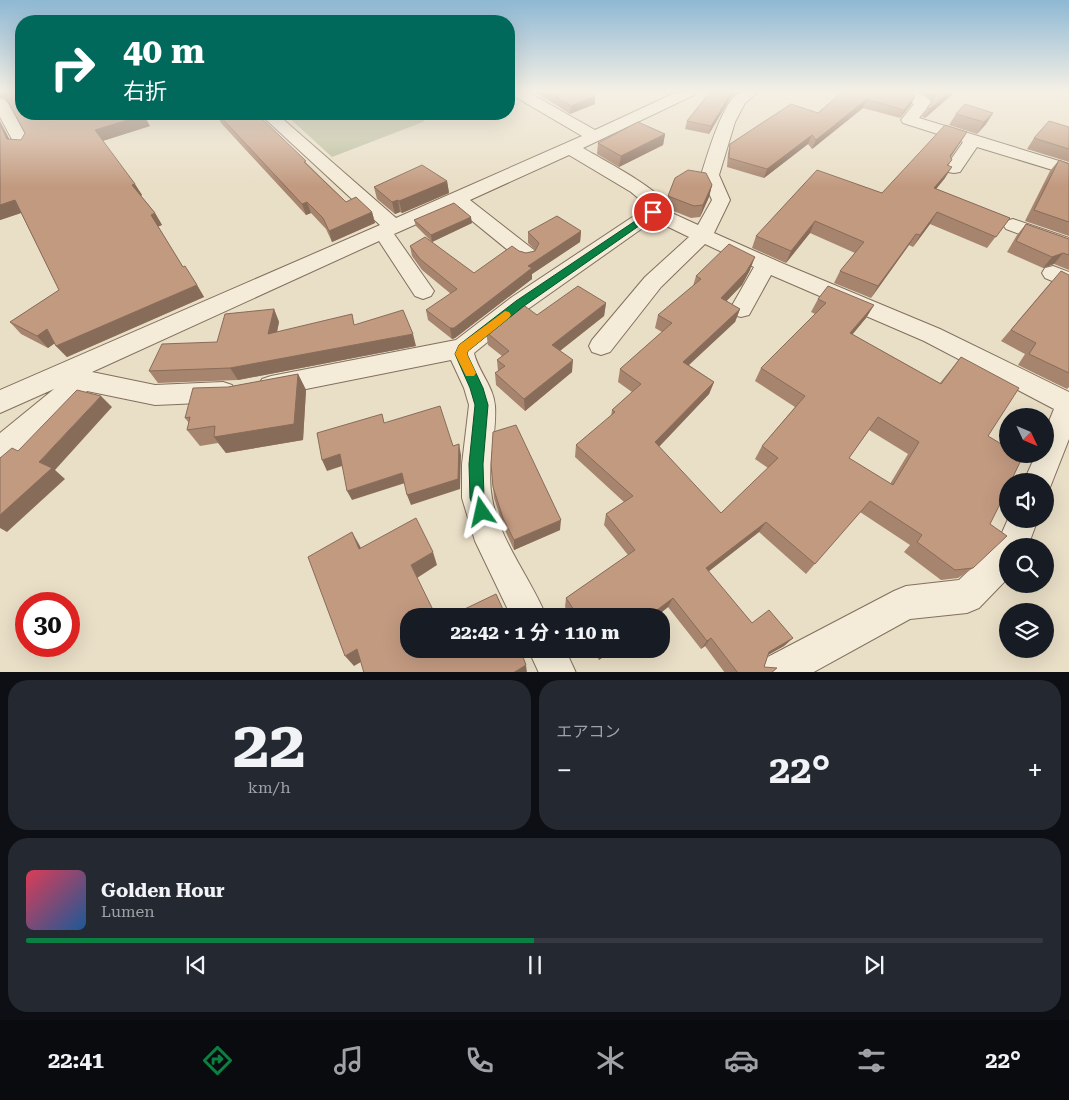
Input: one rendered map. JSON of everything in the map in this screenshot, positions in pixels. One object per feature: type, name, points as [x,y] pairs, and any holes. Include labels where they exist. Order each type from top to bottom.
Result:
[{"type":"street","points":[[11,123],[23,145]]},
{"type":"street","points":[[278,123],[388,228],[423,291]]},
{"type":"street","points":[[572,123],[594,136]]},
{"type":"street","points":[[0,402],[80,373],[388,228],[623,123]]},
{"type":"street","points":[[601,346],[654,282],[703,235],[721,200],[710,175],[727,123]]},
{"type":"street","points":[[921,123],[1069,170]]},
{"type":"street","points":[[954,168],[973,140]]},
{"type":"street","points":[[570,148],[637,188],[654,201],[653,212]]},
{"type":"street","points":[[456,198],[527,255]]},
{"type":"street","points":[[653,212],[766,264],[932,335],[1069,404],[1062,447],[1044,473]]},
{"type":"street","points":[[80,373],[155,395],[238,392],[463,348],[520,304],[653,212]]},
{"type":"street","points":[[1013,225],[1069,245]]},
{"type":"street","points":[[741,310],[766,264]]},
{"type":"street","points":[[463,348],[461,354],[477,388],[482,405],[476,464],[477,498],[491,541],[525,608]]},
{"type":"street","points":[[0,450],[80,373]]},
{"type":"street","points":[[775,672],[906,603],[967,596],[999,564]]},
{"type":"street","points":[[551,658],[558,672]]},
{"type":"green space","points":[[295,123],[419,123],[332,157]]},
{"type":"building","points":[[20,123],[117,123],[95,130],[135,184],[132,185],[155,213],[151,215],[183,267],[185,266],[197,285],[56,346],[47,329],[37,336],[10,322],[59,290],[15,200],[0,205],[0,125],[7,139],[21,140],[25,133]]},
{"type":"building","points":[[227,123],[267,123],[346,202],[356,197],[372,212],[329,231],[323,218],[307,202],[302,204]]},
{"type":"building","points":[[635,123],[641,123],[665,134],[621,156],[598,143]]},
{"type":"building","points":[[698,123],[713,123],[711,126]]},
{"type":"building","points":[[761,123],[837,123],[816,140],[812,135],[767,169],[729,158],[730,144]]},
{"type":"building","points":[[1047,123],[1057,123],[1069,127],[1069,149],[1034,138]]},
{"type":"building","points":[[945,125],[967,132],[950,156],[952,160],[947,165],[952,167],[934,188],[1010,218],[996,237],[937,212],[920,235],[916,234],[878,286],[840,271],[864,242],[815,221],[791,251],[756,236],[817,170],[882,193]]},
{"type":"building","points":[[1059,160],[1069,164],[1069,222],[1034,210]]},
{"type":"building","points":[[422,165],[447,181],[399,201],[392,202],[374,187]]},
{"type":"building","points":[[688,170],[706,173],[712,185],[703,205],[694,206],[668,196],[675,178]]},
{"type":"building","points":[[454,203],[471,217],[431,235],[414,220]]},
{"type":"building","points":[[557,216],[581,231],[528,266],[532,268],[454,328],[450,328],[426,310],[457,289],[420,259],[410,246],[425,237],[474,273],[512,246],[526,253],[535,251],[539,243],[528,232]]},
{"type":"building","points":[[1026,224],[1069,239],[1069,255],[1063,253],[1052,257],[1016,241]]},
{"type":"building","points":[[729,244],[755,257],[746,272],[721,298],[740,309],[683,362],[714,382],[655,442],[721,513],[778,458],[762,446],[805,396],[761,368],[826,303],[818,299],[828,286],[874,305],[850,333],[941,384],[961,357],[1019,388],[1006,408],[999,408],[999,419],[988,436],[999,443],[999,463],[1020,463],[1015,473],[999,473],[999,506],[990,524],[1007,536],[999,538],[999,544],[973,568],[955,570],[917,542],[922,535],[870,501],[815,564],[766,522],[706,568],[752,623],[769,610],[793,638],[769,652],[764,667],[777,668],[772,672],[737,672],[711,638],[707,641],[673,598],[660,608],[573,608],[566,598],[635,550],[606,514],[633,496],[576,445],[615,412],[612,410],[641,384],[620,369],[672,323],[658,315],[701,279],[696,276]],"holes":[[[878,417],[919,442],[893,485],[849,458]]]},
{"type":"building","points":[[1061,271],[1069,275],[1069,373],[1029,354],[1036,343],[1011,330]]},
{"type":"building","points":[[578,286],[606,303],[552,345],[573,360],[524,399],[495,373],[505,366],[497,360],[509,351],[486,332],[522,304],[537,315]]},
{"type":"building","points":[[274,309],[268,334],[352,314],[354,325],[403,310],[413,334],[230,368],[149,371],[162,344],[217,342],[225,314]]},
{"type":"building","points":[[298,374],[294,424],[214,437],[215,426],[187,430],[190,417],[185,418],[193,388],[228,387]]},
{"type":"building","points":[[77,390],[101,396],[39,462],[52,468],[0,515],[0,458],[12,448],[18,451]]},
{"type":"building","points":[[440,406],[453,446],[459,444],[458,479],[407,495],[402,473],[347,491],[340,454],[322,460],[317,433],[382,414],[384,423]]},
{"type":"building","points":[[516,425],[561,520],[514,540],[503,518],[493,487],[491,464],[493,432]]},
{"type":"building","points":[[416,518],[433,552],[411,565],[432,608],[400,608],[400,658],[523,658],[526,665],[515,672],[364,672],[357,649],[345,656],[308,557],[352,532],[359,549]]},
{"type":"building","points":[[496,594],[502,608],[467,608]]},
{"type":"slow traffic","points":[[470,373],[461,354],[463,348],[505,315]]},
{"type":"route","points":[[482,512],[477,498],[476,464],[482,405],[477,388],[461,354],[463,348],[520,304],[653,212]]}]
